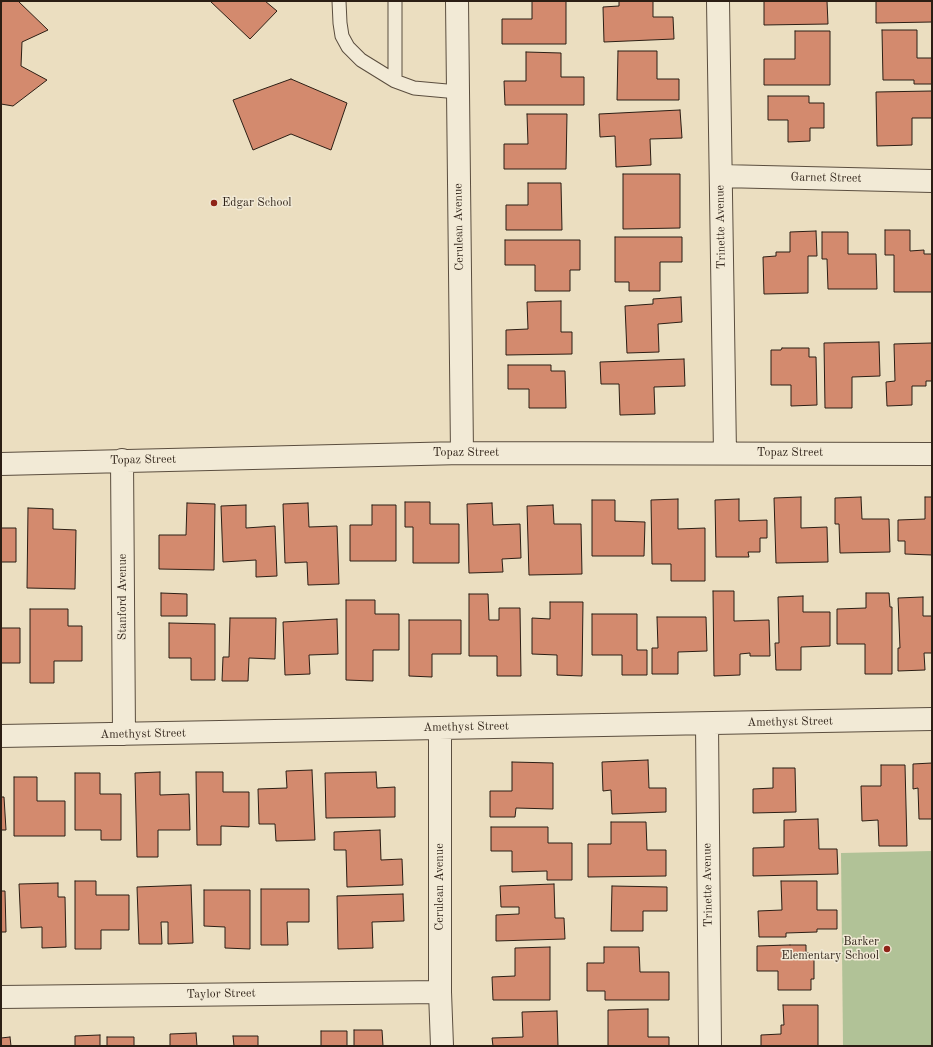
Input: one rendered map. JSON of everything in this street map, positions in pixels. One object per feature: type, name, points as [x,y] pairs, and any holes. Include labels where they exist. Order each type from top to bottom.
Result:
[{"type":"street","name":"Cerulean Avenue","points":[[457,1],[462,453]]},
{"type":"street","name":"Trinette Avenue","points":[[718,1],[725,453]]},
{"type":"street","name":"Garnet Street","points":[[721,176],[932,180]]},
{"type":"street","name":"Topaz Street","points":[[1,464],[462,453],[932,454]]},
{"type":"street","name":"Stanford Avenue","points":[[122,460],[124,734]]},
{"type":"street","name":"Amethyst Street","points":[[1,736],[932,719]]},
{"type":"street","name":"Trinette Avenue","points":[[707,724],[710,1046]]},
{"type":"street","name":"Cerulean Avenue","points":[[440,728],[440,992],[442,1046]]},
{"type":"street","name":"Taylor Street","points":[[1,997],[440,992]]},
{"type":"lane","points":[[339,1],[342,36],[348,47],[361,60],[395,81],[414,88],[458,92]]},
{"type":"lane","points":[[395,1],[395,81]]},
{"type":"green space","name":"Barker Elementary School","points":[[932,851],[932,1046],[843,1046],[841,853]]},
{"type":"building","points":[[18,1],[48,30],[22,42],[21,66],[47,80],[13,106],[1,104],[1,2]]},
{"type":"building","points":[[210,1],[265,1],[277,11],[250,39]]},
{"type":"building","points":[[532,1],[566,1],[566,44],[502,44],[502,19],[532,19]]},
{"type":"building","points":[[619,1],[653,1],[653,17],[673,17],[674,39],[604,42],[603,7],[619,6]]},
{"type":"building","points":[[764,1],[827,1],[828,24],[764,25]]},
{"type":"building","points":[[876,1],[932,1],[932,22],[876,23]]},
{"type":"building","points":[[882,30],[917,30],[917,58],[932,58],[932,84],[914,84],[914,80],[883,80]]},
{"type":"building","points":[[795,31],[830,31],[830,85],[764,85],[764,59],[795,59]]},
{"type":"building","points":[[618,51],[657,51],[657,79],[679,79],[679,100],[617,100]]},
{"type":"building","points":[[526,52],[561,53],[561,77],[584,77],[584,105],[505,105],[504,81],[526,81]]},
{"type":"building","points":[[291,79],[347,103],[331,150],[291,134],[253,150],[233,100]]},
{"type":"building","points":[[932,91],[932,118],[912,118],[912,145],[877,146],[876,92]]},
{"type":"building","points":[[768,96],[809,96],[809,103],[824,103],[824,128],[810,128],[810,141],[788,142],[788,120],[768,120]]},
{"type":"building","points":[[680,110],[682,138],[650,139],[651,165],[616,167],[615,136],[600,137],[599,114]]},
{"type":"building","points":[[527,114],[567,114],[566,169],[504,169],[504,144],[528,144]]},
{"type":"building","points":[[623,174],[680,174],[680,228],[623,229]]},
{"type":"building","points":[[528,183],[561,183],[562,230],[506,230],[506,205],[528,205]]},
{"type":"building","points":[[885,230],[910,230],[910,251],[924,250],[924,254],[932,254],[932,292],[894,292],[894,255],[885,255]]},
{"type":"building","points":[[816,231],[817,256],[808,256],[808,293],[764,294],[763,257],[776,256],[776,252],[790,252],[790,232]]},
{"type":"building","points":[[822,232],[848,232],[848,254],[876,254],[877,289],[828,289],[827,259],[822,259]]},
{"type":"building","points":[[615,237],[682,237],[682,262],[660,262],[660,291],[629,291],[629,282],[615,282]]},
{"type":"building","points":[[505,240],[580,240],[580,270],[570,270],[570,291],[535,291],[535,265],[505,265]]},
{"type":"building","points":[[681,297],[682,322],[658,324],[659,352],[627,353],[625,306],[653,304],[653,299]]},
{"type":"building","points":[[561,301],[561,332],[572,332],[572,354],[506,355],[506,330],[528,329],[527,302]]},
{"type":"building","points":[[879,342],[880,376],[852,377],[852,408],[825,408],[824,343]]},
{"type":"building","points":[[932,343],[932,381],[926,381],[926,386],[912,386],[912,405],[887,406],[886,382],[895,381],[894,344]]},
{"type":"building","points":[[782,348],[809,348],[809,357],[816,357],[817,405],[791,406],[791,385],[771,385],[771,350],[781,350]]},
{"type":"building","points":[[684,359],[685,386],[654,387],[655,414],[620,415],[619,384],[601,384],[600,362]]},
{"type":"building","points":[[508,365],[551,365],[551,371],[565,371],[566,408],[529,408],[529,389],[508,389]]},
{"type":"building","points":[[801,497],[801,528],[827,527],[828,562],[776,563],[774,498]]},
{"type":"building","points":[[861,497],[862,519],[889,519],[890,552],[840,553],[839,524],[835,524],[835,498]]},
{"type":"building","points":[[925,497],[932,497],[932,555],[905,554],[905,541],[898,541],[898,520],[925,519]]},
{"type":"building","points":[[678,499],[678,529],[705,528],[705,581],[671,581],[671,564],[652,564],[651,500]]},
{"type":"building","points":[[739,499],[739,521],[767,520],[767,538],[760,538],[760,552],[748,552],[749,557],[716,557],[715,500]]},
{"type":"building","points":[[592,500],[615,500],[615,521],[645,522],[644,556],[592,556]]},
{"type":"building","points":[[405,502],[430,502],[430,524],[459,524],[459,563],[413,563],[413,527],[405,527]]},
{"type":"building","points":[[187,503],[215,504],[214,570],[159,569],[159,535],[186,535]]},
{"type":"building","points":[[308,503],[309,527],[337,526],[339,584],[308,585],[307,562],[285,563],[283,504]]},
{"type":"building","points":[[492,503],[493,525],[520,524],[521,558],[502,559],[503,572],[469,573],[467,504]]},
{"type":"building","points":[[246,505],[246,528],[275,526],[277,576],[256,577],[256,560],[223,562],[221,506]]},
{"type":"building","points":[[372,505],[396,505],[396,561],[350,561],[350,525],[372,525]]},
{"type":"building","points":[[553,505],[554,524],[581,524],[582,574],[529,575],[527,506]]},
{"type":"building","points":[[28,508],[53,509],[53,529],[76,530],[75,589],[27,588]]},
{"type":"building","points":[[1,528],[16,528],[16,562],[1,562]]},
{"type":"building","points":[[713,591],[734,591],[734,621],[769,620],[770,656],[750,656],[750,653],[740,654],[740,675],[714,676]]},
{"type":"building","points":[[161,593],[187,594],[187,616],[161,616]]},
{"type":"building","points":[[866,593],[889,593],[890,607],[892,607],[892,674],[865,674],[865,644],[837,644],[837,609],[866,608]]},
{"type":"building","points":[[469,594],[488,594],[489,620],[499,620],[499,608],[520,608],[521,676],[497,676],[497,656],[469,656]]},
{"type":"building","points":[[803,596],[803,612],[830,612],[830,646],[801,647],[801,670],[776,670],[775,643],[779,643],[778,597]]},
{"type":"building","points":[[923,597],[923,616],[932,616],[932,653],[924,653],[925,670],[898,671],[898,648],[900,648],[898,598]]},
{"type":"building","points":[[346,600],[375,600],[375,614],[399,614],[399,650],[373,650],[373,681],[346,680]]},
{"type":"building","points":[[550,602],[583,602],[582,676],[557,675],[557,655],[532,654],[532,618],[550,619]]},
{"type":"building","points":[[30,609],[68,609],[68,626],[82,626],[82,661],[54,661],[54,683],[30,683]]},
{"type":"building","points":[[592,614],[637,614],[637,650],[647,650],[647,675],[622,675],[622,655],[592,655]]},
{"type":"building","points":[[657,617],[706,617],[707,651],[678,652],[678,674],[652,674],[652,648],[658,648]]},
{"type":"building","points":[[230,618],[276,618],[275,659],[249,658],[248,681],[222,681],[223,657],[229,657]]},
{"type":"building","points":[[337,619],[338,654],[309,655],[310,674],[285,675],[283,622]]},
{"type":"building","points":[[409,620],[461,620],[461,654],[432,654],[432,677],[409,676]]},
{"type":"building","points":[[169,623],[215,624],[215,680],[191,680],[191,658],[169,658]]},
{"type":"building","points":[[1,628],[20,628],[20,663],[1,663]]},
{"type":"building","points":[[648,760],[649,788],[666,788],[666,812],[612,814],[611,790],[603,791],[602,762]]},
{"type":"building","points":[[512,762],[553,763],[553,809],[516,808],[515,817],[490,817],[490,791],[512,791]]},
{"type":"building","points":[[932,763],[932,819],[919,819],[918,788],[913,789],[913,764]]},
{"type":"building","points":[[881,765],[905,765],[907,846],[879,846],[878,820],[862,821],[861,786],[881,786]]},
{"type":"building","points":[[773,768],[795,768],[796,812],[753,813],[753,789],[773,788]]},
{"type":"building","points":[[312,770],[315,840],[276,841],[275,824],[259,824],[258,789],[287,788],[286,771]]},
{"type":"building","points":[[160,772],[160,795],[189,794],[190,830],[158,830],[158,857],[137,857],[135,773]]},
{"type":"building","points":[[196,772],[223,772],[223,792],[249,792],[249,827],[221,826],[221,845],[197,845]]},
{"type":"building","points":[[376,772],[377,788],[395,787],[395,817],[326,818],[325,773]]},
{"type":"building","points":[[75,773],[100,773],[100,794],[121,794],[121,840],[101,840],[101,830],[75,830]]},
{"type":"building","points":[[14,777],[37,777],[37,801],[65,801],[65,836],[14,836]]},
{"type":"building","points":[[1,797],[4,797],[6,830],[1,830]]},
{"type":"building","points":[[818,819],[819,849],[837,849],[838,874],[753,876],[753,848],[784,847],[784,820]]},
{"type":"building","points":[[611,822],[646,822],[647,850],[666,850],[666,876],[588,877],[588,844],[611,844]]},
{"type":"building","points":[[491,827],[548,827],[548,843],[572,843],[572,880],[547,880],[547,871],[512,872],[512,851],[491,851]]},
{"type":"building","points":[[380,830],[381,860],[402,859],[403,885],[347,887],[346,850],[334,850],[334,832]]},
{"type":"building","points":[[75,881],[96,881],[96,895],[129,895],[129,930],[101,930],[101,949],[75,949]]},
{"type":"building","points":[[781,881],[817,881],[817,910],[837,910],[837,929],[817,929],[817,932],[786,933],[786,937],[759,937],[758,911],[782,910]]},
{"type":"building","points":[[58,883],[58,897],[65,897],[66,947],[42,948],[42,927],[21,928],[19,884]]},
{"type":"building","points":[[554,884],[555,918],[564,918],[565,939],[496,941],[496,915],[519,914],[519,907],[501,907],[500,886]]},
{"type":"building","points":[[191,885],[193,943],[168,944],[168,922],[161,922],[162,944],[139,944],[137,887]]},
{"type":"building","points":[[612,886],[667,887],[667,911],[643,911],[643,931],[611,931]]},
{"type":"building","points":[[261,889],[309,889],[309,922],[287,922],[288,945],[261,945]]},
{"type":"building","points":[[204,890],[250,890],[250,949],[225,948],[225,927],[204,926]]},
{"type":"building","points":[[1,891],[5,891],[6,932],[1,932]]},
{"type":"building","points":[[403,894],[404,921],[372,922],[373,948],[338,949],[337,896]]},
{"type":"building","points":[[806,945],[806,953],[814,953],[814,979],[811,979],[811,990],[778,990],[778,971],[757,971],[757,946]]},
{"type":"building","points":[[550,947],[550,1000],[493,1000],[492,977],[515,976],[515,948]]},
{"type":"building","points":[[604,947],[639,947],[640,972],[669,972],[669,1000],[605,1000],[605,991],[587,991],[587,963],[604,963]]},
{"type":"building","points":[[783,1005],[818,1005],[818,1046],[761,1046],[761,1035],[781,1034],[781,1025],[784,1025]]},
{"type":"building","points":[[648,1009],[648,1037],[669,1037],[669,1046],[608,1046],[608,1010]]},
{"type":"building","points":[[557,1011],[558,1046],[493,1046],[492,1038],[523,1037],[522,1012]]},
{"type":"building","points":[[354,1030],[382,1030],[383,1046],[354,1046]]},
{"type":"building","points":[[321,1031],[347,1031],[347,1046],[321,1046]]},
{"type":"building","points":[[196,1033],[197,1046],[170,1046],[170,1034]]},
{"type":"building","points":[[100,1035],[100,1046],[75,1046],[75,1036]]},
{"type":"building","points":[[233,1036],[258,1036],[258,1046],[234,1046]]},
{"type":"building","points":[[10,1037],[11,1046],[1,1046],[1,1038]]},
{"type":"building","points":[[107,1037],[134,1037],[134,1046],[107,1046]]},
{"type":"place","name":"Edgar School","points":[[214,203]]},
{"type":"place","name":"Barker Elementary School","points":[[887,949]]}]
